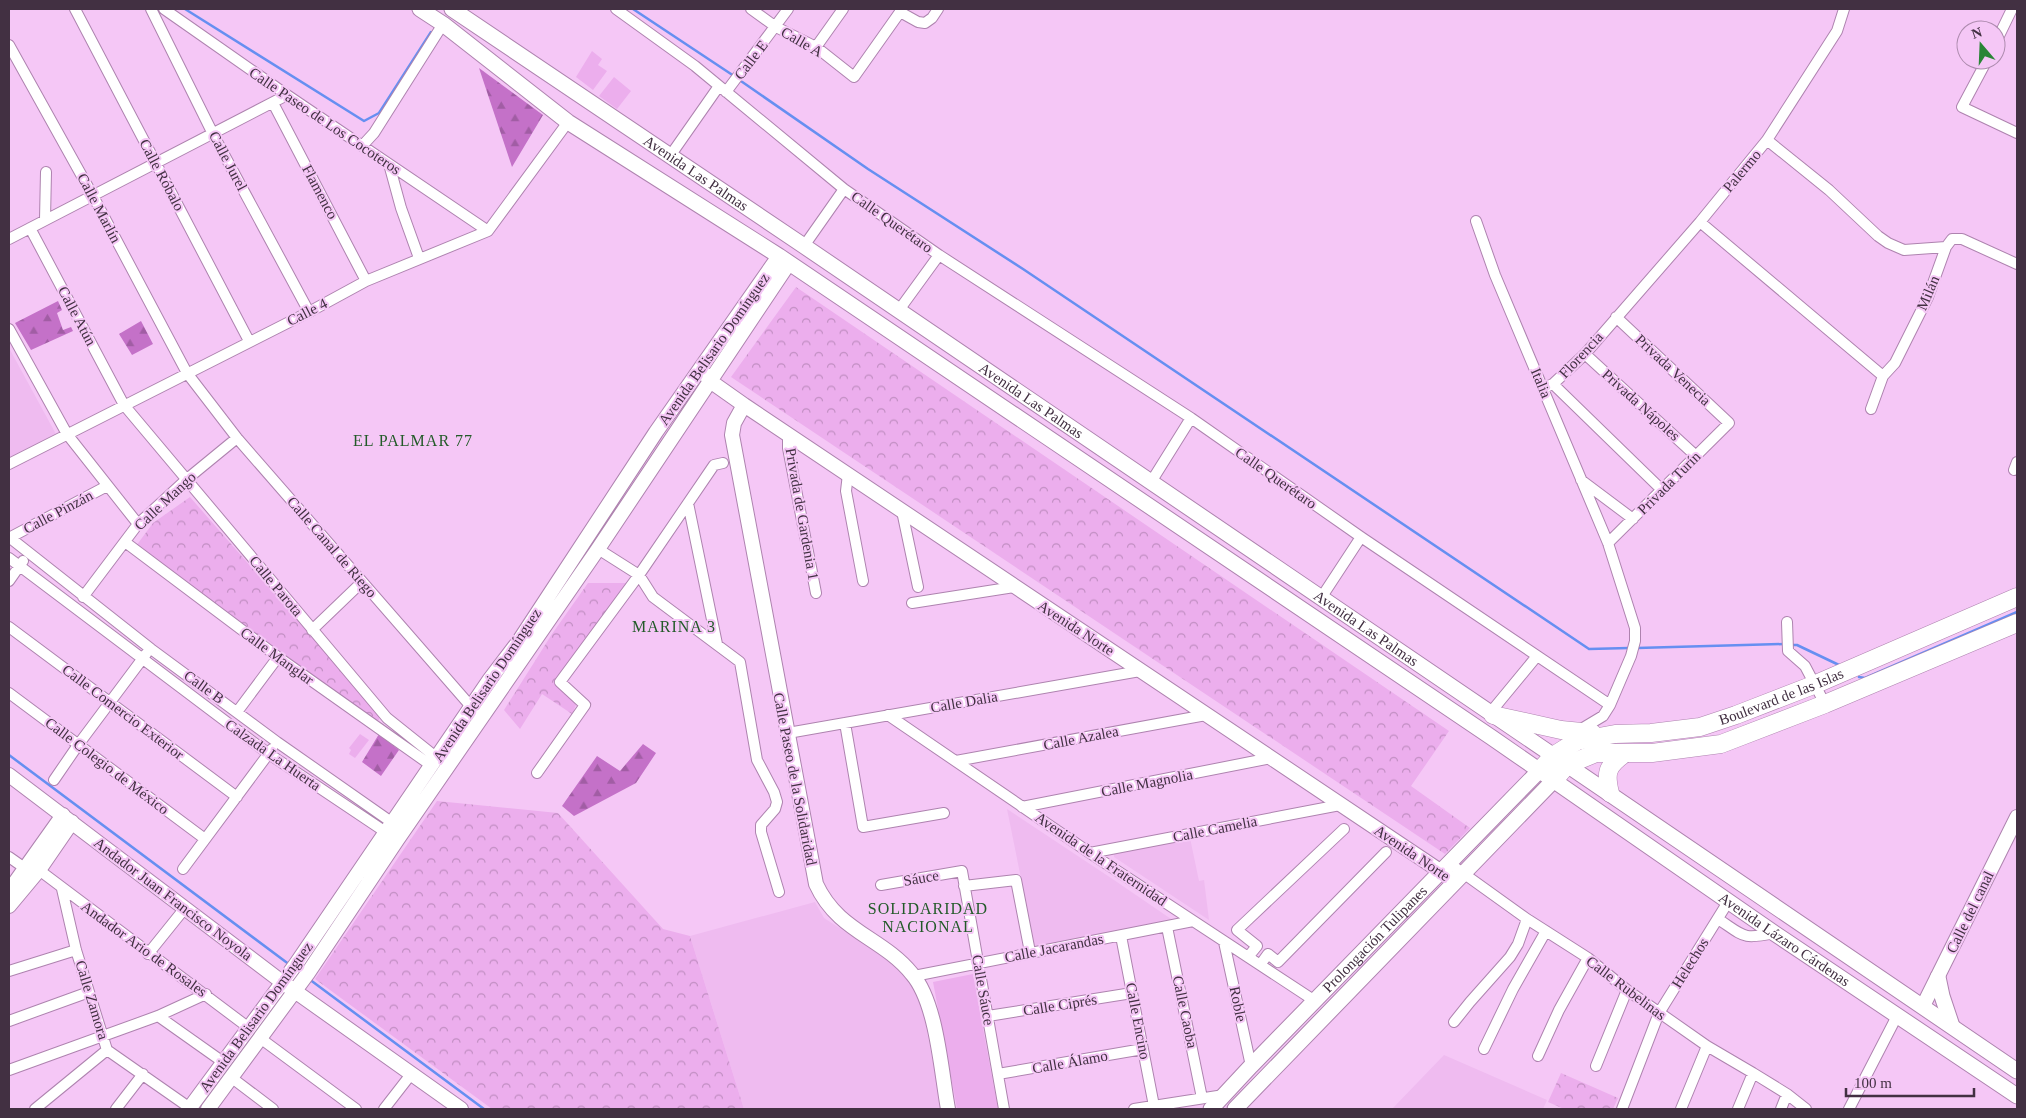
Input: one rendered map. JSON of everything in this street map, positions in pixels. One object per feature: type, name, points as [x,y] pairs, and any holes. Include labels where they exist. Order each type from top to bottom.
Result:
[{"type":"highway","name":"Boulevard de las Islas","points":[[1560,761],[1577,741],[1615,734],[1651,733],[1700,727],[1736,716],[1816,684],[2017,597]]},
{"type":"highway","name":"Boulevard de las Islas","points":[[1560,761],[1596,753],[1652,753],[1721,744],[1825,704],[2017,623]]},
{"type":"highway","points":[[1492,714],[1575,732],[1615,734]]},
{"type":"highway","points":[[1651,733],[1652,753]]},
{"type":"highway","points":[[1610,793],[1606,779],[1608,770],[1624,754]]},
{"type":"highway","points":[[1547,775],[1560,761]]},
{"type":"main road","name":"Avenida Las Palmas","points":[[420,9],[443,24],[568,122],[784,259],[1547,775]]},
{"type":"main road","name":"Avenida Las Palmas","points":[[452,9],[804,246],[1560,761],[1610,793]]},
{"type":"main road","name":"Prolongación Tulipanes","points":[[1207,1104],[1224,1095],[1445,867],[1547,775]]},
{"type":"main road","name":"Prolongación Tulipanes","points":[[1235,1109],[1459,877],[1547,775]]},
{"type":"main road","name":"Avenida Lázaro Cárdenas","points":[[1547,775],[1728,902],[2017,1096]]},
{"type":"main road","name":"Avenida Lázaro Cárdenas","points":[[1610,793],[2017,1071]]},
{"type":"main road","points":[[1378,937],[1392,948]]},
{"type":"main road","points":[[1938,977],[1952,1026]]},
{"type":"street","name":"Calle Róbalo","points":[[75,9],[249,341]]},
{"type":"street","name":"Calle Jurel","points":[[151,9],[213,134],[308,312]]},
{"type":"street","name":"Calle Paseo de Los Cocoteros","points":[[164,9],[488,231]]},
{"type":"street","name":"Calle Querétaro","points":[[616,9],[722,89],[844,188],[939,255],[1191,418],[1361,537],[1610,705]]},
{"type":"street","name":"Calle A","points":[[750,9],[776,27],[816,47],[854,77],[898,10]]},
{"type":"street","name":"Calle E","points":[[670,156],[722,89],[734,83],[788,9]]},
{"type":"street","points":[[816,47],[843,9]]},
{"type":"street","points":[[898,10],[918,22],[925,23],[938,9]]},
{"type":"street","name":"Palermo","points":[[1616,317],[1700,222],[1767,140],[1836,31],[1844,9]]},
{"type":"street","points":[[2006,21],[2012,9]]},
{"type":"street","points":[[362,146],[374,133],[443,24]]},
{"type":"street","name":"Calle Marlín","points":[[9,45],[93,196],[187,373]]},
{"type":"street","points":[[1982,70],[1962,107],[2017,134]]},
{"type":"street","points":[[9,239],[287,95]]},
{"type":"street","name":"Flamenco","points":[[273,102],[366,281]]},
{"type":"street","points":[[488,231],[568,122]]},
{"type":"street","points":[[1767,140],[1829,190],[1888,243],[1904,250],[1946,246],[1952,239],[1962,238],[2017,264]]},
{"type":"street","points":[[390,164],[401,208],[419,258]]},
{"type":"street","points":[[45,219],[46,172]]},
{"type":"street","points":[[804,246],[844,188]]},
{"type":"street","name":"Italia","points":[[1476,221],[1495,275],[1548,386],[1580,480],[1608,543],[1635,628],[1635,641],[1631,656],[1610,705]]},
{"type":"street","points":[[1700,222],[1883,376]]},
{"type":"street","name":"Calle Atún","points":[[30,228],[124,405]]},
{"type":"street","name":"Calle 4","points":[[9,464],[366,281],[488,231]]},
{"type":"street","name":"Milán","points":[[1871,409],[1883,376],[1895,363],[1928,297],[1946,246]]},
{"type":"street","name":"Calle Querétaro","points":[[898,310],[939,255]]},
{"type":"street","name":"Avenida Belisario Domínguez","points":[[208,1109],[317,960],[434,762],[519,641],[656,432],[702,368],[758,297],[784,259]]},
{"type":"street","name":"Avenida Belisario Domínguez","points":[[190,1109],[394,831],[481,718],[598,549],[710,381],[758,297]]},
{"type":"street","name":"Florencia","points":[[1548,386],[1585,354],[1616,317]]},
{"type":"street","name":"Privada Venecia","points":[[1616,317],[1729,423]]},
{"type":"street","points":[[9,329],[67,434],[138,524]]},
{"type":"street","name":"Privada Nápoles","points":[[1585,354],[1696,456]]},
{"type":"street","name":"Avenida Norte","points":[[702,368],[710,381],[744,405],[1014,587],[1340,805],[1459,877]]},
{"type":"street","name":"Calle Canal de Riego","points":[[187,373],[237,438],[481,718]]},
{"type":"street","points":[[1548,386],[1662,490]]},
{"type":"street","name":"Calle Parota","points":[[124,405],[387,718],[434,762]]},
{"type":"street","name":"Calle Paseo de la Solidaridad","points":[[744,405],[734,423],[732,435],[813,874],[822,897],[841,920],[895,956],[914,976],[928,1000],[948,1109]]},
{"type":"street","points":[[1151,482],[1191,418]]},
{"type":"street","name":"Privada Turín","points":[[1608,543],[1729,423]]},
{"type":"street","name":"Privada de Gardenia 1","points":[[788,434],[788,448],[816,593]]},
{"type":"street","name":"Calle Mango","points":[[83,597],[138,524],[187,479],[237,438]]},
{"type":"street","points":[[537,773],[585,705],[560,682],[639,575],[714,465],[723,463]]},
{"type":"street","points":[[848,474],[846,491],[863,581]]},
{"type":"street","points":[[1580,480],[1633,519]]},
{"type":"street","name":"Calle Pinzán","points":[[9,538],[107,486]]},
{"type":"street","points":[[688,503],[717,644]]},
{"type":"street","points":[[902,511],[918,587]]},
{"type":"street","points":[[1321,598],[1361,537]]},
{"type":"street","name":"Calle B","points":[[9,538],[83,597],[394,831]]},
{"type":"street","name":"Calle Manglar","points":[[125,542],[278,657],[379,728],[434,762]]},
{"type":"street","points":[[598,549],[639,575],[653,597],[740,662],[757,760],[776,797],[775,809],[761,826],[761,832],[780,892]]},
{"type":"street","points":[[9,580],[28,554]]},
{"type":"street","name":"Calzada La Huerta","points":[[9,558],[269,754],[394,831]]},
{"type":"street","points":[[312,630],[362,582]]},
{"type":"street","points":[[912,603],[1014,587]]},
{"type":"street","points":[[1787,622],[1788,650],[1805,666],[1825,704]]},
{"type":"street","name":"Calle Comercio Exterior","points":[[9,627],[237,797]]},
{"type":"street","points":[[54,780],[151,648]]},
{"type":"street","points":[[1492,714],[1537,656]]},
{"type":"street","points":[[237,712],[278,657]]},
{"type":"street","name":"Calle Dalia","points":[[788,733],[1140,671]]},
{"type":"street","name":"Calle Colegio de México","points":[[9,693],[205,840]]},
{"type":"street","points":[[1575,732],[1603,716],[1610,705]]},
{"type":"street","name":"Calle Azalea","points":[[956,761],[1206,715]]},
{"type":"street","name":"Avenida de la Fraternidad","points":[[888,716],[1315,1002]]},
{"type":"street","points":[[1603,716],[1615,734]]},
{"type":"street","points":[[379,728],[387,718]]},
{"type":"street","points":[[845,723],[862,827],[944,813]]},
{"type":"street","points":[[183,869],[277,742]]},
{"type":"street","name":"Calle Magnolia","points":[[1022,807],[1271,758]]},
{"type":"street","name":"Andador Juan Francisco Noyola","points":[[9,775],[185,908],[301,982],[412,1074],[460,1109]]},
{"type":"street","name":"Calle Camelia","points":[[1090,853],[1340,805]]},
{"type":"street","name":"Calle del canal","points":[[1923,1006],[2017,817]]},
{"type":"street","points":[[9,906],[16,887],[32,870],[68,819]]},
{"type":"street","points":[[1344,829],[1237,930],[1278,962],[1386,852]]},
{"type":"street","points":[[9,857],[32,870]]},
{"type":"street","name":"Andador Ario de Rosales","points":[[32,870],[62,889],[148,954],[206,994],[249,1028]]},
{"type":"street","name":"Sáuce","points":[[881,885],[962,871]]},
{"type":"street","name":"Calle Sáuce","points":[[962,871],[1004,1109]]},
{"type":"street","name":"Calle Rubelinas","points":[[1459,877],[1588,958],[1659,1013],[1707,1046],[1787,1094],[1806,1109]]},
{"type":"street","points":[[964,886],[1016,880],[1030,952]]},
{"type":"street","name":"Calle Zamora","points":[[36,1109],[107,1050],[76,950],[62,889]]},
{"type":"street","name":"Helechos","points":[[1622,1109],[1659,1013],[1728,902]]},
{"type":"street","points":[[148,954],[185,908]]},
{"type":"street","points":[[1718,918],[1744,937],[1774,933]]},
{"type":"street","points":[[1454,1022],[1510,957],[1518,944],[1527,919]]},
{"type":"street","name":"Calle Jacarandas","points":[[914,976],[1193,921]]},
{"type":"street","name":"Calle Caoba","points":[[1167,927],[1207,1104]]},
{"type":"street","points":[[1484,1049],[1513,989],[1546,931]]},
{"type":"street","name":"Calle Encino","points":[[1121,936],[1154,1106]]},
{"type":"street","name":"Roble","points":[[1224,942],[1251,1066]]},
{"type":"street","points":[[1248,957],[1257,946]]},
{"type":"street","points":[[9,971],[76,950]]},
{"type":"street","points":[[305,951],[317,960]]},
{"type":"street","points":[[1260,965],[1268,954]]},
{"type":"street","points":[[1538,1056],[1559,1010],[1588,958]]},
{"type":"street","points":[[1596,1066],[1627,990]]},
{"type":"street","points":[[9,1021],[89,992]]},
{"type":"street","name":"Calle Ciprés","points":[[988,1016],[1132,993]]},
{"type":"street","points":[[9,1070],[158,1016],[206,994]]},
{"type":"street","points":[[158,1016],[224,1062]]},
{"type":"street","points":[[1849,1109],[1897,1016]]},
{"type":"street","points":[[260,1038],[356,1109]]},
{"type":"street","points":[[1681,1109],[1707,1046]]},
{"type":"street","name":"Calle Álamo","points":[[998,1074],[1144,1049]]},
{"type":"street","points":[[107,1050],[190,1109]]},
{"type":"street","points":[[1738,1109],[1753,1072]]},
{"type":"street","points":[[116,1109],[143,1074]]},
{"type":"street","points":[[384,1109],[412,1074]]},
{"type":"street","points":[[232,1078],[273,1109]]},
{"type":"street","points":[[1781,1109],[1787,1094]]},
{"type":"street","points":[[1134,1109],[1154,1106],[1207,1104]]},
{"type":"shaded area","points":[[9,348],[57,436],[9,460]]},
{"type":"shaded area","points":[[1007,809],[1114,880],[1174,921],[1035,948]]},
{"type":"shaded area","points":[[1190,838],[1199,881],[1204,880],[1209,920],[1114,857],[1114,852]]},
{"type":"shaded area","points":[[815,902],[824,918],[895,964],[920,995],[942,1109],[744,1109],[690,936]]},
{"type":"shaded area","points":[[1444,1055],[1547,1100],[1543,1109],[1392,1109]]},
{"type":"green space","points":[[592,51],[602,59],[598,65],[607,71],[593,90],[576,77]]},
{"type":"green space","points":[[479,68],[543,115],[512,167]]},
{"type":"green space","points":[[614,77],[631,91],[617,109],[599,96]]},
{"type":"green space","points":[[796,287],[1449,731],[1411,786],[1470,828],[1445,854],[731,377]]},
{"type":"green space","points":[[58,301],[62,310],[57,313],[63,330],[71,327],[73,331],[31,350],[15,323]]},
{"type":"green space","points":[[141,321],[153,344],[132,355],[119,334]]},
{"type":"green space","points":[[190,497],[380,714],[379,720],[375,720],[136,546],[153,523]]},
{"type":"green space","points":[[588,583],[628,583],[556,681],[576,705],[572,714],[542,694],[520,729],[504,710],[552,634]]},
{"type":"green space","points":[[360,734],[369,740],[355,758],[349,754],[351,750],[349,748]]},
{"type":"green space","points":[[379,734],[399,750],[381,776],[362,762]]},
{"type":"green space","points":[[643,744],[656,753],[636,783],[574,816],[562,806],[597,756],[620,771]]},
{"type":"green space","points":[[437,801],[558,813],[663,929],[690,936],[744,1109],[492,1109],[315,979]]},
{"type":"green space","points":[[973,974],[998,1109],[957,1109],[933,982]]},
{"type":"green space","points":[[1561,1073],[1618,1098],[1613,1109],[1564,1109],[1548,1102]]},
{"type":"waterway","points":[[185,9],[364,121],[379,113],[431,32]]},
{"type":"waterway","points":[[633,9],[734,76]]},
{"type":"waterway","points":[[738,79],[868,169],[1023,269],[1589,649],[1629,648]]},
{"type":"waterway","points":[[1859,677],[1865,678],[2017,612]]},
{"type":"waterway","points":[[1637,648],[1784,644]]},
{"type":"waterway","points":[[1790,645],[1797,645],[1839,665]]},
{"type":"waterway","points":[[9,755],[290,965]]},
{"type":"waterway","points":[[309,979],[484,1109]]},
{"type":"district","name":"EL PALMAR 77","points":[[413,440]]},
{"type":"district","name":"MARINA 3","points":[[674,626]]},
{"type":"district","name":"SOLIDARIDAD NACIONAL","points":[[928,917]]}]
